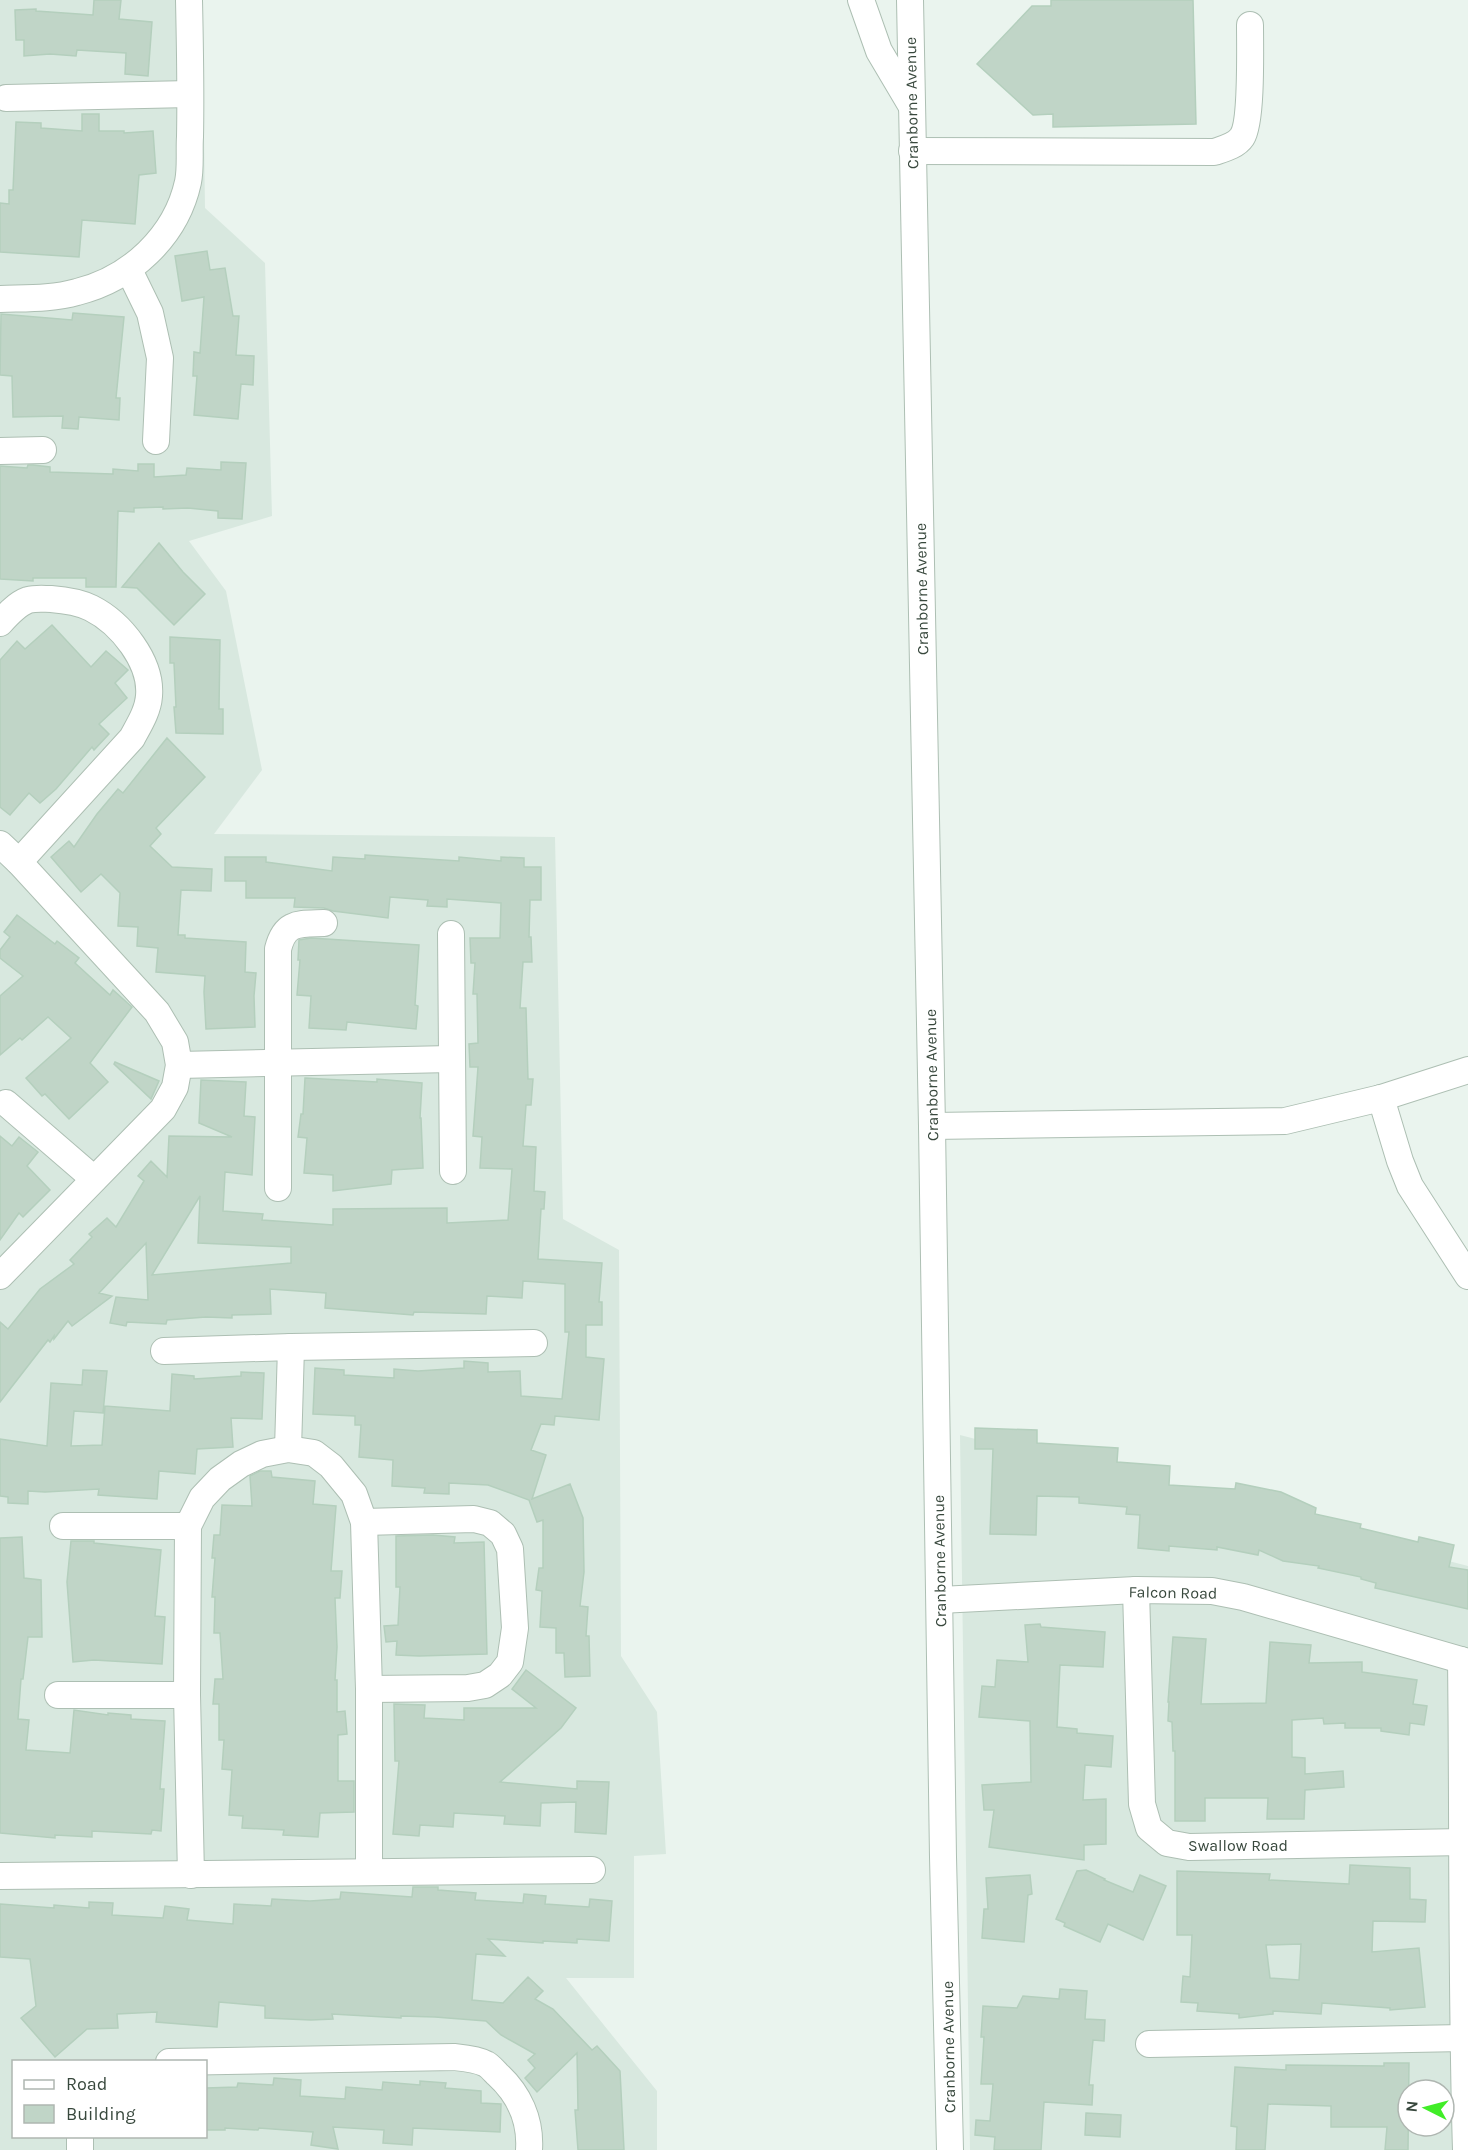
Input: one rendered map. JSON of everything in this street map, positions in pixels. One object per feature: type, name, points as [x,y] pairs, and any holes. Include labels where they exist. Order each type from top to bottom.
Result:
[{"type":"street","points":[[0,299],[53,297],[78,292],[106,282],[129,270],[166,231],[181,203],[189,181],[189,0]]},
{"type":"street","points":[[861,0],[879,51],[911,106]]},
{"type":"street","name":"Cranborne Avenue","points":[[910,0],[950,2150]]},
{"type":"street","points":[[912,151],[1214,152],[1231,146],[1242,137],[1248,108],[1250,25]]},
{"type":"street","points":[[6,98],[190,94]]},
{"type":"street","points":[[129,270],[150,313],[160,358],[156,441]]},
{"type":"street","points":[[0,451],[44,450]]},
{"type":"street","points":[[0,623],[18,605],[38,598],[66,600],[90,608],[108,620],[125,636],[140,658],[149,680],[150,698],[145,714],[132,738],[19,862]]},
{"type":"street","points":[[0,844],[156,1012],[175,1042],[179,1065],[175,1087],[163,1109],[0,1276]]},
{"type":"street","points":[[278,1188],[278,950],[281,938],[287,929],[297,924],[324,923]]},
{"type":"street","points":[[451,934],[453,1171]]},
{"type":"street","points":[[179,1065],[451,1059]]},
{"type":"street","points":[[932,1126],[1285,1121],[1382,1098],[1468,1070]]},
{"type":"street","points":[[1382,1098],[1400,1161],[1410,1186],[1468,1276]]},
{"type":"street","points":[[6,1103],[94,1179]]},
{"type":"street","points":[[164,1351],[534,1343]]},
{"type":"street","points":[[288,1449],[291,1347]]},
{"type":"street","points":[[191,1875],[187,1695],[188,1526],[202,1498],[220,1479],[262,1454],[288,1449],[314,1453],[331,1466],[354,1494],[364,1522],[369,1689],[369,1872]]},
{"type":"street","points":[[364,1522],[474,1519],[490,1523],[503,1534],[510,1549],[515,1628],[510,1662],[500,1676],[485,1685],[468,1688],[369,1689]]},
{"type":"street","points":[[63,1526],[188,1526]]},
{"type":"street","name":"Falcon Road","points":[[940,1600],[1136,1590],[1212,1591],[1243,1597],[1465,1661]]},
{"type":"street","name":"Swallow Road","points":[[1136,1590],[1142,1804],[1149,1828],[1167,1843],[1189,1847],[1464,1842]]},
{"type":"street","points":[[1465,1661],[1463,2038],[1466,2150]]},
{"type":"street","points":[[58,1695],[187,1695]]},
{"type":"street","points":[[0,1876],[592,1870]]},
{"type":"street","points":[[1149,2044],[1463,2038]]},
{"type":"street","points":[[207,2060],[454,2057],[487,2064],[508,2084],[525,2111],[530,2136],[529,2150]]},
{"type":"shaded area","points":[[0,0],[202,0],[205,208],[265,263],[272,516],[189,541],[226,591],[262,770],[214,834],[555,837],[563,1219],[619,1250],[621,1656],[657,1712],[666,1854],[634,1856],[634,1978],[566,1978],[657,2091],[657,2150],[0,2150]]},
{"type":"shaded area","points":[[960,1435],[1468,1566],[1468,2150],[970,2150]]},
{"type":"building","points":[[94,0],[121,0],[119,19],[152,22],[148,76],[125,74],[126,53],[77,50],[76,56],[50,54],[24,56],[24,40],[16,40],[15,10],[36,9],[36,11],[93,15]]},
{"type":"building","points":[[1051,0],[1193,0],[1196,124],[1053,127],[1053,114],[1033,115],[977,64],[1032,6],[1051,6]]},
{"type":"building","points":[[82,114],[99,114],[99,131],[124,131],[124,133],[153,131],[156,173],[139,175],[135,224],[82,220],[79,257],[0,252],[0,203],[9,204],[9,190],[13,190],[16,122],[41,123],[41,128],[82,131]]},
{"type":"building","points":[[207,251],[210,270],[225,268],[233,316],[239,316],[236,355],[254,356],[253,385],[241,384],[238,419],[194,415],[197,376],[193,376],[194,352],[200,353],[204,297],[182,301],[175,256]]},
{"type":"building","points":[[73,313],[124,317],[116,398],[120,398],[119,420],[79,417],[78,429],[62,428],[63,416],[13,417],[12,376],[0,375],[1,314],[72,320]]},
{"type":"building","points":[[221,462],[246,463],[242,519],[218,518],[218,511],[188,508],[134,508],[134,512],[118,511],[116,587],[86,587],[86,578],[33,578],[33,581],[0,579],[0,466],[27,468],[28,465],[33,465],[50,467],[50,472],[113,474],[113,469],[138,471],[138,464],[154,464],[154,477],[186,475],[187,468],[221,470]]},
{"type":"building","points":[[159,543],[205,594],[174,625],[137,588],[122,587]]},
{"type":"building","points":[[52,625],[91,667],[106,651],[128,670],[115,683],[127,698],[99,724],[109,734],[94,750],[92,747],[56,789],[40,803],[29,793],[10,815],[0,807],[0,660],[17,641],[25,649]]},
{"type":"building","points":[[170,637],[220,640],[219,709],[223,709],[223,734],[176,733],[174,663],[170,663]]},
{"type":"building","points":[[167,738],[205,777],[156,828],[161,834],[150,846],[172,867],[212,869],[211,891],[181,890],[178,935],[185,935],[185,938],[246,942],[245,972],[256,973],[255,1027],[206,1029],[205,976],[156,972],[158,948],[137,946],[138,927],[118,926],[120,893],[101,874],[81,892],[51,857],[69,841],[74,847],[118,789],[123,793]]},
{"type":"building","points":[[365,855],[459,861],[459,857],[501,861],[501,857],[524,858],[524,867],[541,867],[541,900],[530,900],[529,937],[531,937],[532,962],[523,962],[520,1008],[526,1008],[528,1079],[533,1079],[531,1105],[526,1105],[523,1146],[536,1147],[534,1191],[545,1192],[544,1209],[541,1209],[538,1259],[602,1263],[599,1302],[602,1302],[602,1325],[586,1325],[586,1357],[604,1359],[599,1420],[555,1416],[554,1425],[541,1424],[531,1450],[546,1455],[532,1499],[570,1484],[583,1518],[584,1572],[580,1606],[588,1607],[586,1636],[589,1636],[590,1676],[565,1677],[564,1653],[556,1653],[556,1628],[540,1627],[542,1591],[536,1590],[539,1568],[543,1568],[543,1520],[537,1522],[529,1500],[488,1485],[449,1483],[449,1494],[424,1493],[425,1488],[392,1486],[393,1460],[359,1457],[361,1425],[355,1425],[355,1416],[313,1414],[315,1368],[344,1370],[344,1375],[394,1378],[394,1369],[418,1371],[464,1368],[464,1361],[488,1363],[488,1372],[520,1371],[521,1396],[562,1399],[569,1332],[565,1332],[565,1284],[523,1281],[522,1298],[487,1296],[486,1314],[414,1312],[413,1315],[325,1308],[326,1293],[270,1289],[271,1314],[167,1320],[166,1324],[127,1322],[126,1326],[110,1323],[116,1297],[148,1300],[146,1243],[99,1293],[112,1296],[72,1326],[68,1321],[54,1339],[54,1336],[50,1342],[48,1340],[0,1402],[0,1322],[8,1329],[40,1289],[74,1264],[70,1260],[92,1237],[89,1234],[107,1218],[116,1227],[144,1181],[138,1176],[151,1161],[167,1177],[169,1136],[232,1137],[199,1123],[201,1080],[246,1082],[244,1116],[255,1117],[252,1175],[225,1172],[223,1211],[263,1214],[262,1220],[333,1225],[333,1209],[447,1208],[447,1223],[508,1220],[512,1169],[480,1168],[482,1137],[473,1136],[478,1067],[470,1067],[469,1044],[478,1043],[477,994],[473,994],[475,963],[471,963],[470,938],[500,938],[501,903],[447,899],[447,907],[427,906],[428,900],[390,897],[388,918],[324,908],[294,907],[295,898],[246,898],[246,881],[225,881],[225,857],[266,857],[266,862],[332,871],[333,857],[365,859]],"holes":[[[200,1196],[198,1243],[291,1247],[291,1263],[152,1275]]]},
{"type":"building","points":[[17,915],[55,944],[57,941],[79,958],[75,963],[110,995],[113,990],[132,1007],[90,1063],[108,1082],[69,1119],[45,1094],[42,1096],[26,1078],[71,1038],[48,1017],[22,1040],[20,1038],[0,1055],[0,996],[23,976],[0,958],[0,950],[10,937],[4,932]]},
{"type":"building","points":[[311,938],[419,945],[415,1005],[418,1006],[416,1029],[347,1022],[346,1030],[309,1028],[311,996],[297,995],[299,940]]},
{"type":"building","points":[[115,1062],[159,1081],[151,1099],[114,1064]]},
{"type":"building","points":[[305,1078],[377,1082],[377,1079],[422,1083],[420,1118],[423,1168],[392,1170],[391,1184],[333,1191],[333,1175],[304,1173],[307,1138],[298,1137],[301,1114],[303,1114]]},
{"type":"building","points":[[0,1136],[12,1146],[19,1137],[38,1152],[27,1166],[50,1190],[23,1217],[19,1213],[0,1240]]},
{"type":"building","points":[[83,1370],[107,1371],[103,1413],[74,1411],[71,1446],[102,1445],[105,1406],[170,1411],[172,1374],[194,1376],[194,1379],[241,1376],[241,1372],[264,1373],[262,1419],[231,1418],[233,1447],[197,1449],[195,1474],[159,1471],[157,1499],[98,1495],[99,1489],[28,1491],[28,1504],[8,1503],[8,1497],[0,1496],[0,1439],[47,1446],[51,1383],[82,1385]]},
{"type":"building","points":[[975,1428],[1037,1430],[1037,1443],[1118,1448],[1117,1462],[1170,1466],[1169,1485],[1235,1489],[1236,1483],[1281,1492],[1316,1508],[1315,1514],[1361,1524],[1360,1528],[1418,1542],[1419,1537],[1454,1545],[1449,1567],[1468,1570],[1468,1609],[1375,1588],[1376,1583],[1361,1579],[1361,1577],[1318,1568],[1319,1566],[1283,1561],[1259,1550],[1258,1555],[1217,1547],[1217,1550],[1169,1546],[1169,1551],[1138,1548],[1140,1515],[1126,1514],[1127,1507],[1079,1503],[1079,1497],[1037,1496],[1036,1535],[990,1534],[993,1449],[975,1449]]},
{"type":"building","points":[[260,1471],[271,1471],[272,1477],[315,1481],[313,1504],[336,1506],[331,1571],[342,1571],[340,1598],[335,1598],[337,1647],[335,1680],[337,1680],[337,1712],[345,1711],[347,1734],[338,1735],[338,1781],[354,1781],[354,1812],[320,1813],[318,1837],[283,1835],[284,1830],[242,1828],[243,1816],[229,1815],[232,1770],[222,1769],[224,1740],[219,1740],[219,1704],[213,1704],[215,1679],[223,1679],[220,1633],[214,1633],[215,1597],[212,1597],[215,1558],[212,1558],[214,1535],[220,1535],[222,1505],[252,1506],[250,1476]]},
{"type":"building","points":[[396,1536],[455,1537],[454,1543],[484,1542],[487,1654],[396,1655],[397,1641],[386,1642],[384,1626],[398,1625],[400,1587],[396,1587]]},
{"type":"building","points":[[22,1537],[24,1578],[41,1580],[42,1637],[28,1637],[23,1679],[21,1679],[18,1719],[29,1720],[26,1750],[70,1753],[74,1710],[108,1715],[108,1713],[131,1715],[131,1719],[165,1721],[160,1789],[164,1789],[161,1831],[152,1830],[151,1834],[92,1831],[92,1837],[55,1835],[55,1838],[0,1833],[0,1538]]},
{"type":"building","points":[[71,1541],[94,1541],[94,1543],[161,1550],[155,1616],[165,1617],[162,1664],[94,1660],[73,1662],[67,1582]]},
{"type":"building","points":[[1040,1624],[1041,1627],[1105,1632],[1103,1667],[1060,1665],[1057,1727],[1077,1729],[1077,1733],[1113,1736],[1111,1767],[1085,1765],[1083,1800],[1106,1799],[1106,1844],[1084,1845],[1084,1860],[989,1847],[994,1810],[984,1810],[982,1785],[1031,1782],[1030,1721],[979,1717],[982,1686],[995,1687],[997,1660],[1028,1662],[1025,1625]]},
{"type":"building","points":[[1173,1637],[1206,1639],[1201,1704],[1266,1703],[1270,1642],[1311,1645],[1309,1663],[1362,1662],[1362,1672],[1417,1680],[1413,1704],[1427,1706],[1424,1725],[1410,1723],[1409,1735],[1381,1731],[1381,1728],[1345,1728],[1345,1723],[1324,1724],[1323,1718],[1292,1720],[1292,1757],[1305,1758],[1305,1774],[1343,1771],[1344,1787],[1305,1790],[1304,1819],[1267,1819],[1268,1798],[1205,1798],[1205,1821],[1175,1821],[1175,1751],[1173,1751],[1172,1722],[1168,1721]]},
{"type":"building","points":[[526,1670],[576,1708],[561,1728],[500,1782],[577,1789],[577,1781],[609,1782],[606,1834],[575,1832],[576,1802],[541,1803],[540,1826],[504,1824],[505,1816],[454,1813],[453,1827],[420,1825],[419,1836],[393,1834],[399,1761],[395,1761],[394,1704],[425,1705],[424,1718],[464,1720],[464,1708],[536,1708],[512,1689]]},
{"type":"building","points":[[1350,1865],[1410,1868],[1410,1899],[1426,1900],[1425,1922],[1373,1921],[1372,1952],[1419,1948],[1425,2007],[1390,2010],[1390,2008],[1322,2003],[1321,2014],[1273,2011],[1273,2014],[1239,2018],[1239,2014],[1197,2011],[1198,2003],[1181,2002],[1183,1976],[1190,1977],[1192,1935],[1177,1935],[1177,1871],[1270,1874],[1269,1880],[1349,1884]],"holes":[[[1301,1944],[1299,1980],[1270,1978],[1266,1945]]]},
{"type":"building","points":[[1086,1870],[1133,1892],[1140,1875],[1166,1886],[1143,1940],[1108,1924],[1100,1942],[1064,1926],[1065,1923],[1056,1919],[1077,1871]]},
{"type":"building","points":[[1030,1875],[1032,1894],[1028,1895],[1024,1942],[982,1938],[984,1909],[988,1909],[986,1878]]},
{"type":"building","points":[[413,1887],[438,1887],[438,1890],[476,1893],[475,1900],[523,1903],[524,1894],[546,1896],[545,1904],[589,1907],[590,1899],[612,1901],[609,1941],[577,1939],[577,1943],[543,1941],[543,1943],[488,1939],[505,1956],[476,1954],[472,2000],[503,2003],[528,1977],[543,1991],[535,1999],[553,2009],[592,2050],[597,2046],[620,2071],[624,2150],[578,2150],[575,2110],[578,2110],[577,2053],[537,2092],[525,2078],[535,2068],[528,2060],[535,2054],[501,2035],[486,2021],[332,2014],[333,2019],[265,2018],[265,2006],[219,2002],[217,2027],[156,2022],[157,2012],[117,2014],[118,2028],[87,2029],[55,2057],[21,2018],[36,2006],[30,1959],[0,1957],[0,1904],[89,1908],[89,1902],[113,1903],[112,1915],[163,1918],[165,1906],[189,1909],[187,1920],[233,1924],[234,1904],[271,1906],[272,1899],[310,1901],[340,1899],[341,1892],[412,1897]]},
{"type":"building","points":[[1060,1989],[1087,1991],[1085,2019],[1105,2020],[1104,2041],[1093,2040],[1089,2085],[1093,2085],[1092,2105],[1044,2102],[1041,2150],[994,2150],[995,2137],[975,2135],[976,2120],[990,2121],[993,2084],[981,2084],[983,2006],[1017,2008],[1023,1996],[1059,1999]]},
{"type":"building","points":[[1384,2063],[1409,2063],[1409,2078],[1396,2078],[1396,2138],[1408,2138],[1408,2150],[1385,2150],[1387,2127],[1331,2127],[1331,2106],[1268,2104],[1265,2150],[1236,2150],[1237,2127],[1231,2126],[1235,2067],[1286,2070],[1286,2065],[1384,2066]]},
{"type":"building","points":[[274,2078],[301,2080],[300,2096],[345,2099],[346,2087],[382,2090],[383,2082],[420,2085],[420,2081],[446,2083],[445,2088],[481,2091],[481,2103],[501,2104],[500,2132],[413,2128],[412,2145],[383,2143],[384,2130],[333,2127],[338,2149],[311,2145],[313,2132],[259,2128],[258,2130],[225,2128],[225,2130],[207,2130],[207,2088],[237,2087],[238,2083],[273,2085]]},
{"type":"building","points":[[1086,2113],[1121,2115],[1120,2137],[1085,2135]]}]
